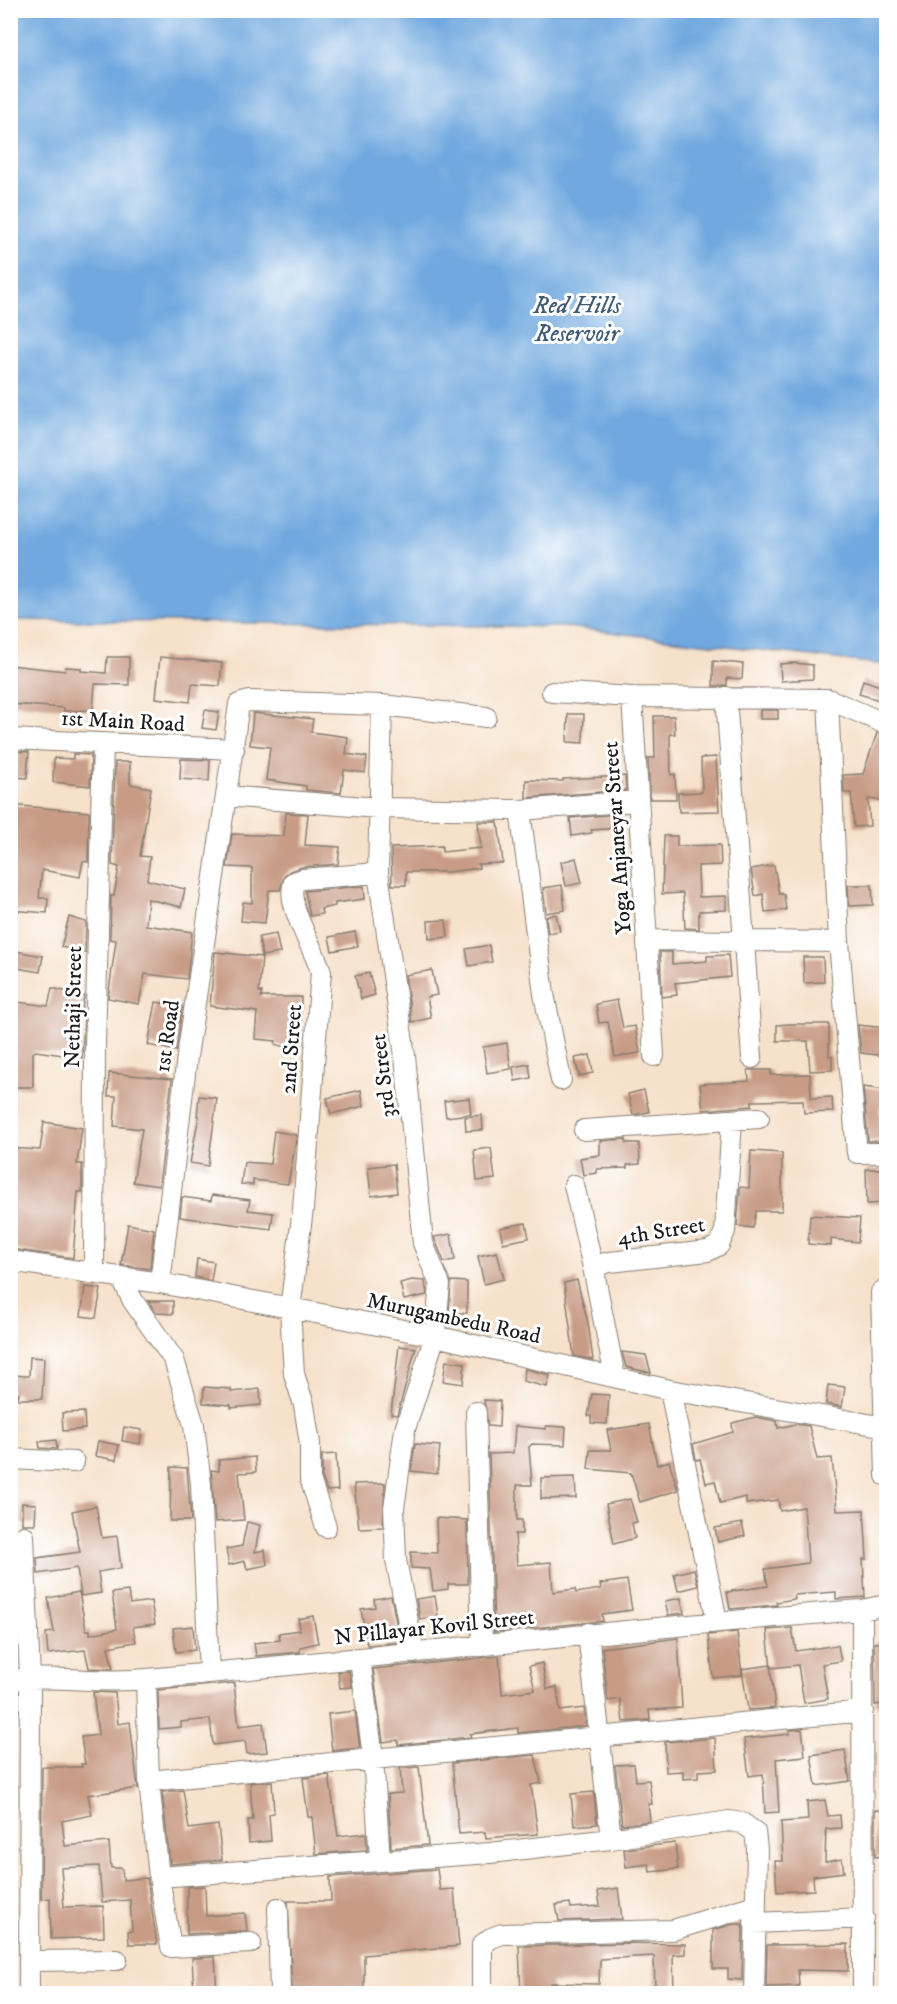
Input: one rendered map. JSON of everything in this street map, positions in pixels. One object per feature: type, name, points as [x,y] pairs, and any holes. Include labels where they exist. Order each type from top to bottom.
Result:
[{"type":"street","points":[[552,692],[632,697],[828,699],[886,724]]},
{"type":"street","name":"Yoga Anjaneyar Street","points":[[632,697],[636,801],[654,1056]]},
{"type":"street","points":[[726,697],[752,1058]]},
{"type":"street","points":[[828,699],[839,942],[857,1152],[886,1153]]},
{"type":"street","name":"1st Road","points":[[160,1283],[187,1056],[239,704],[244,701],[382,705]]},
{"type":"street","points":[[382,705],[486,717]]},
{"type":"street","name":"3rd Street","points":[[382,705],[378,873],[405,1056],[423,1243],[440,1285],[435,1336],[405,1429],[394,1508],[396,1560],[414,1653]]},
{"type":"street","name":"1st Main Road","points":[[10,739],[234,749]]},
{"type":"street","name":"Nethaji Street","points":[[94,1273],[95,1045],[103,743]]},
{"type":"street","points":[[226,796],[378,808],[520,810],[636,801]]},
{"type":"street","points":[[520,810],[544,994],[561,1080]]},
{"type":"street","name":"2nd Street","points":[[290,1309],[303,1209],[321,972],[316,955],[292,902],[291,889],[294,882],[303,879],[378,873]]},
{"type":"street","points":[[647,940],[839,942]]},
{"type":"street","points":[[584,1130],[759,1118]]},
{"type":"street","name":"4th Street","points":[[594,1272],[601,1264],[610,1262],[708,1251],[719,1245],[725,1231],[732,1120]]},
{"type":"street","points":[[574,1185],[615,1377]]},
{"type":"street","name":"Murugambedu Road","points":[[10,1261],[160,1283],[435,1336],[670,1390],[885,1427]]},
{"type":"street","points":[[121,1277],[133,1301],[174,1360],[194,1425],[201,1495],[209,1673]]},
{"type":"street","points":[[881,1292],[886,1476]]},
{"type":"street","points":[[290,1309],[294,1374],[304,1405],[310,1444],[310,1479],[326,1527]]},
{"type":"street","points":[[670,1390],[717,1621]]},
{"type":"street","points":[[476,1412],[482,1646]]},
{"type":"street","points":[[10,1459],[74,1462]]},
{"type":"street","points":[[24,1536],[20,1761],[29,1994]]},
{"type":"street","name":"N Pillayar Kovil Street","points":[[20,1679],[146,1679],[360,1659],[588,1633],[862,1610],[886,1605]]},
{"type":"street","points":[[862,1610],[863,1994]]},
{"type":"street","points":[[588,1633],[611,1839]]},
{"type":"street","points":[[360,1659],[373,1757],[380,1859]]},
{"type":"street","points":[[146,1679],[149,1781],[159,1877],[171,1947],[251,1943]]},
{"type":"street","points":[[149,1781],[373,1757],[863,1711]]},
{"type":"street","points":[[159,1877],[380,1859],[490,1853],[611,1839],[729,1821],[742,1823],[754,1832],[756,1841],[754,1994]]},
{"type":"street","points":[[278,1908],[280,1994]]},
{"type":"street","points":[[482,1994],[482,1945],[502,1934],[673,1930],[755,1914],[864,1918]]},
{"type":"street","points":[[29,1961],[117,1960]]},
{"type":"water","name":"Red Hills Reservoir","points":[[11,10],[886,11],[886,665],[567,627],[11,620]]},
{"type":"building","points":[[107,657],[129,657],[129,685],[95,684],[93,710],[64,711],[64,708],[10,704],[10,665],[65,671],[66,667],[81,668],[81,671],[106,673]]},
{"type":"building","points":[[160,657],[222,663],[220,686],[192,684],[190,702],[156,698]]},
{"type":"building","points":[[713,661],[743,664],[742,679],[727,678],[727,685],[713,686]]},
{"type":"building","points":[[780,664],[813,665],[813,679],[781,681]]},
{"type":"building","points":[[863,680],[886,688],[886,702],[859,694]]},
{"type":"building","points":[[205,710],[219,712],[216,730],[202,728]]},
{"type":"building","points":[[760,710],[778,710],[778,719],[760,719]]},
{"type":"building","points":[[253,713],[313,719],[311,732],[348,737],[346,754],[367,757],[365,773],[344,770],[341,793],[306,790],[306,786],[266,780],[270,747],[250,745]]},
{"type":"building","points":[[568,714],[584,714],[583,743],[567,742]]},
{"type":"building","points":[[654,716],[674,716],[675,734],[670,734],[671,775],[675,774],[676,799],[650,799],[648,758],[655,758]]},
{"type":"building","points":[[877,733],[886,736],[882,801],[868,799],[870,826],[854,827],[851,793],[844,793],[843,775],[863,774]]},
{"type":"building","points":[[10,751],[29,752],[27,778],[10,777]]},
{"type":"building","points":[[73,754],[91,755],[90,786],[53,782],[54,758],[73,759]]},
{"type":"building","points":[[716,757],[719,811],[679,812],[678,793],[702,792],[701,758]]},
{"type":"building","points":[[181,759],[210,760],[209,781],[180,779]]},
{"type":"building","points":[[115,762],[130,762],[130,784],[151,788],[140,856],[150,857],[147,880],[185,889],[181,907],[148,899],[146,925],[192,932],[187,979],[145,974],[139,1004],[108,998],[116,940],[110,939],[111,896],[114,896],[119,867],[112,865]]},
{"type":"building","points":[[625,776],[626,790],[526,798],[526,780],[563,781],[563,779]]},
{"type":"building","points":[[10,805],[89,812],[88,862],[83,861],[80,877],[42,870],[39,898],[48,898],[47,913],[10,910]]},
{"type":"building","points":[[286,813],[308,814],[305,845],[340,847],[338,864],[302,867],[290,871],[285,875],[280,890],[269,890],[265,923],[241,921],[243,902],[252,903],[252,868],[227,867],[232,834],[284,836]]},
{"type":"building","points":[[620,814],[621,828],[591,830],[592,833],[572,836],[570,818]]},
{"type":"building","points":[[478,822],[498,822],[503,863],[478,864],[479,868],[449,872],[406,872],[406,885],[392,885],[391,848],[442,846],[442,852],[481,848]]},
{"type":"building","points":[[664,836],[677,836],[677,846],[720,845],[721,865],[698,866],[699,897],[726,896],[726,910],[699,911],[699,929],[685,928],[683,893],[662,894]]},
{"type":"building","points":[[576,858],[582,883],[566,886],[561,862]]},
{"type":"building","points":[[774,865],[779,894],[784,894],[786,910],[765,912],[763,894],[755,896],[751,869]]},
{"type":"building","points":[[562,885],[565,910],[546,913],[543,888]]},
{"type":"building","points":[[848,885],[872,885],[873,905],[849,906]]},
{"type":"building","points":[[364,886],[365,899],[335,903],[335,906],[321,909],[322,914],[310,916],[305,891]]},
{"type":"building","points":[[556,914],[560,931],[548,933],[546,917]]},
{"type":"building","points":[[69,917],[86,922],[85,953],[61,947]]},
{"type":"building","points":[[446,920],[448,937],[429,939],[428,921]]},
{"type":"building","points":[[355,932],[358,946],[332,951],[329,937]]},
{"type":"building","points":[[276,934],[280,953],[262,956],[259,937]]},
{"type":"building","points":[[489,945],[492,962],[469,966],[466,949]]},
{"type":"building","points":[[10,950],[43,956],[40,972],[10,967]]},
{"type":"building","points":[[215,952],[262,957],[259,992],[262,992],[261,997],[301,997],[301,1030],[295,1050],[275,1044],[276,1041],[255,1039],[257,1012],[210,1006]]},
{"type":"building","points":[[660,952],[672,952],[672,964],[707,961],[707,956],[728,955],[730,977],[675,983],[677,995],[662,997]]},
{"type":"building","points":[[803,957],[823,957],[824,982],[804,983]]},
{"type":"building","points":[[432,970],[437,995],[427,997],[431,1018],[412,1022],[405,975]]},
{"type":"building","points":[[369,973],[375,995],[361,999],[355,976]]},
{"type":"building","points":[[52,988],[84,996],[81,1017],[84,1017],[82,1058],[36,1051],[33,1053],[33,1087],[10,1087],[10,1001],[48,1006]]},
{"type":"building","points":[[617,1000],[623,1028],[635,1026],[640,1053],[615,1057],[608,1022],[599,1023],[596,1004]]},
{"type":"building","points":[[156,1002],[182,1007],[176,1051],[148,1045]]},
{"type":"building","points":[[829,1024],[829,1056],[832,1056],[832,1070],[810,1071],[808,1041],[777,1041],[777,1025]]},
{"type":"building","points":[[858,1025],[886,1028],[886,1056],[861,1053]]},
{"type":"building","points":[[507,1043],[511,1069],[487,1073],[483,1047]]},
{"type":"building","points":[[590,1055],[593,1073],[579,1076],[575,1058]]},
{"type":"building","points":[[529,1064],[531,1078],[515,1081],[513,1067]]},
{"type":"building","points":[[748,1070],[771,1070],[771,1075],[810,1074],[811,1098],[832,1097],[833,1112],[804,1113],[803,1100],[752,1101],[752,1106],[703,1110],[700,1084],[749,1081]]},
{"type":"building","points":[[109,1073],[172,1079],[159,1186],[133,1182],[142,1129],[114,1126],[116,1096],[108,1096]]},
{"type":"building","points":[[863,1087],[886,1090],[886,1107],[880,1107],[880,1141],[868,1141]]},
{"type":"building","points":[[361,1090],[364,1106],[331,1114],[327,1098]]},
{"type":"building","points":[[644,1090],[649,1112],[633,1115],[628,1094]]},
{"type":"building","points":[[199,1096],[217,1098],[208,1166],[190,1163],[199,1116],[197,1116]]},
{"type":"building","points":[[469,1098],[471,1114],[446,1117],[444,1101]]},
{"type":"building","points":[[482,1115],[483,1130],[466,1131],[465,1117]]},
{"type":"building","points":[[44,1122],[82,1128],[77,1164],[82,1164],[82,1192],[78,1192],[73,1258],[10,1249],[10,1148],[40,1150]]},
{"type":"building","points":[[274,1131],[297,1135],[288,1184],[253,1180],[253,1185],[241,1184],[244,1162],[270,1164]]},
{"type":"building","points":[[626,1139],[626,1143],[639,1143],[640,1164],[627,1165],[627,1168],[597,1169],[597,1173],[583,1175],[580,1158],[600,1155],[600,1141]]},
{"type":"building","points":[[491,1148],[495,1179],[477,1181],[474,1150]]},
{"type":"building","points":[[751,1151],[782,1153],[782,1211],[756,1211],[753,1228],[737,1226],[740,1187],[749,1188]]},
{"type":"building","points":[[394,1164],[397,1193],[371,1196],[368,1167]]},
{"type":"building","points":[[866,1169],[884,1169],[885,1203],[867,1204]]},
{"type":"building","points":[[212,1195],[250,1200],[248,1210],[273,1213],[271,1229],[180,1217],[182,1197],[211,1201]]},
{"type":"building","points":[[810,1215],[860,1218],[858,1242],[831,1239],[831,1246],[808,1244]]},
{"type":"building","points":[[526,1223],[529,1238],[503,1243],[500,1228]]},
{"type":"building","points":[[128,1224],[154,1229],[150,1269],[121,1265]]},
{"type":"building","points":[[451,1234],[455,1260],[444,1262],[434,1237]]},
{"type":"building","points":[[497,1252],[504,1279],[484,1284],[478,1256]]},
{"type":"building","points":[[197,1259],[214,1262],[211,1281],[195,1277]]},
{"type":"building","points":[[412,1280],[425,1281],[427,1295],[404,1300],[400,1283]]},
{"type":"building","points":[[577,1280],[588,1323],[593,1360],[574,1356],[564,1283]]},
{"type":"building","points":[[451,1281],[467,1282],[467,1313],[449,1313]]},
{"type":"building","points":[[85,1287],[101,1289],[96,1318],[81,1316]]},
{"type":"building","points":[[148,1301],[173,1301],[173,1314],[156,1313]]},
{"type":"building","points":[[399,1346],[416,1348],[397,1415],[391,1414]]},
{"type":"building","points":[[622,1352],[646,1355],[651,1373],[626,1367]]},
{"type":"building","points":[[30,1357],[44,1358],[42,1399],[18,1399],[19,1393],[10,1393],[10,1375],[29,1376]]},
{"type":"building","points":[[446,1361],[465,1363],[463,1384],[443,1381]]},
{"type":"building","points":[[525,1369],[550,1375],[547,1387],[523,1381]]},
{"type":"building","points":[[828,1385],[845,1387],[842,1407],[826,1404]]},
{"type":"building","points":[[204,1387],[231,1389],[231,1392],[260,1389],[261,1405],[231,1408],[231,1405],[203,1403]]},
{"type":"building","points":[[592,1394],[609,1395],[607,1424],[591,1423],[591,1416],[588,1416]]},
{"type":"building","points":[[484,1400],[500,1401],[499,1427],[488,1426]]},
{"type":"building","points":[[84,1412],[85,1429],[63,1431],[62,1413]]},
{"type":"building","points":[[756,1417],[777,1421],[778,1428],[796,1424],[809,1426],[817,1459],[832,1458],[837,1511],[864,1510],[867,1559],[863,1559],[865,1597],[836,1599],[836,1592],[794,1595],[795,1599],[776,1602],[777,1605],[730,1609],[727,1592],[768,1586],[765,1569],[808,1563],[804,1507],[780,1511],[778,1500],[746,1504],[746,1497],[720,1503],[715,1481],[706,1483],[700,1459],[696,1460],[693,1444],[733,1432],[732,1423]]},
{"type":"building","points":[[649,1424],[657,1465],[669,1461],[678,1490],[640,1502],[631,1473],[588,1469],[590,1450],[611,1450],[607,1430]]},
{"type":"building","points":[[515,1426],[546,1429],[546,1426],[566,1427],[565,1445],[532,1444],[529,1447],[532,1485],[517,1485],[517,1520],[522,1520],[522,1534],[515,1534],[517,1565],[551,1562],[553,1592],[575,1589],[576,1593],[601,1589],[600,1584],[627,1580],[632,1610],[602,1614],[603,1621],[494,1632],[489,1454],[513,1453]]},
{"type":"building","points":[[124,1427],[142,1430],[140,1444],[122,1441]]},
{"type":"building","points":[[56,1440],[57,1449],[40,1448],[39,1442]]},
{"type":"building","points":[[98,1441],[119,1445],[116,1460],[95,1456]]},
{"type":"building","points":[[415,1444],[440,1446],[437,1474],[411,1471]]},
{"type":"building","points":[[336,1454],[338,1490],[327,1491],[322,1477],[322,1455]]},
{"type":"building","points":[[255,1457],[256,1472],[239,1473],[244,1520],[215,1522],[211,1470],[219,1471],[219,1460]]},
{"type":"building","points":[[171,1467],[187,1468],[191,1521],[170,1521]]},
{"type":"building","points":[[575,1477],[576,1498],[541,1499],[541,1478]]},
{"type":"building","points":[[385,1483],[383,1527],[359,1528],[354,1484]]},
{"type":"building","points":[[630,1499],[637,1522],[632,1523],[635,1538],[614,1544],[606,1504]]},
{"type":"building","points":[[22,1503],[36,1504],[35,1524],[22,1524]]},
{"type":"building","points":[[96,1506],[102,1538],[117,1536],[121,1568],[98,1572],[101,1593],[81,1596],[77,1568],[38,1574],[37,1558],[80,1552],[72,1511]]},
{"type":"building","points":[[436,1518],[467,1520],[468,1584],[448,1584],[448,1589],[433,1591],[430,1569],[411,1568],[411,1552],[437,1553]]},
{"type":"building","points":[[247,1522],[260,1525],[255,1552],[265,1550],[267,1565],[247,1569],[245,1561],[229,1565],[226,1549],[242,1546]]},
{"type":"building","points":[[742,1523],[745,1536],[718,1542],[715,1528]]},
{"type":"building","points":[[694,1569],[698,1586],[678,1591],[674,1574]]},
{"type":"building","points":[[128,1591],[130,1604],[151,1601],[155,1624],[133,1627],[136,1642],[108,1647],[113,1669],[89,1668],[85,1650],[48,1654],[46,1633],[54,1632],[48,1598],[79,1592],[86,1630],[90,1630],[90,1634],[117,1629],[112,1593]]},
{"type":"building","points":[[391,1596],[400,1642],[367,1645],[361,1609],[375,1607],[374,1599]]},
{"type":"building","points":[[435,1596],[438,1616],[420,1619],[416,1599]]},
{"type":"building","points":[[681,1598],[684,1613],[668,1615],[665,1601]]},
{"type":"building","points":[[313,1616],[318,1643],[300,1647],[300,1652],[256,1656],[254,1643],[280,1640],[279,1633],[300,1630],[298,1619]]},
{"type":"building","points":[[193,1626],[195,1650],[176,1652],[173,1628]]},
{"type":"building","points":[[792,1628],[796,1651],[838,1645],[841,1661],[822,1664],[828,1699],[804,1703],[798,1665],[771,1668],[767,1630]]},
{"type":"building","points":[[737,1632],[742,1675],[713,1678],[708,1635]]},
{"type":"building","points":[[678,1638],[682,1708],[649,1710],[650,1720],[623,1722],[620,1699],[608,1701],[602,1648]]},
{"type":"building","points":[[886,1642],[886,1703],[875,1705],[874,1643]]},
{"type":"building","points":[[499,1656],[502,1694],[535,1690],[529,1666],[542,1663],[547,1689],[557,1687],[560,1711],[584,1708],[586,1726],[518,1733],[518,1728],[470,1734],[471,1737],[398,1745],[398,1740],[383,1742],[373,1669]]},
{"type":"building","points":[[770,1665],[775,1708],[748,1710],[742,1669]]},
{"type":"building","points":[[349,1671],[352,1687],[340,1688],[338,1672]]},
{"type":"building","points":[[234,1683],[239,1726],[263,1723],[267,1752],[247,1754],[245,1741],[213,1745],[210,1719],[181,1722],[181,1727],[159,1729],[158,1690]]},
{"type":"building","points":[[93,1692],[115,1693],[118,1724],[130,1722],[138,1788],[88,1795],[92,1815],[62,1821],[65,1846],[109,1842],[111,1868],[122,1868],[123,1880],[147,1878],[157,1944],[129,1944],[128,1931],[132,1931],[130,1900],[102,1902],[99,1866],[61,1868],[64,1907],[103,1906],[104,1937],[51,1939],[50,1898],[41,1899],[42,1767],[82,1767],[81,1764],[85,1764],[81,1737],[98,1735]]},
{"type":"building","points":[[355,1711],[360,1748],[332,1751],[328,1714]]},
{"type":"building","points":[[802,1729],[805,1756],[776,1759],[779,1812],[765,1813],[763,1774],[749,1776],[744,1739],[789,1734],[789,1730]]},
{"type":"building","points":[[715,1738],[717,1770],[698,1771],[698,1778],[683,1779],[683,1771],[666,1772],[665,1742]]},
{"type":"building","points":[[845,1750],[850,1781],[816,1786],[811,1755]]},
{"type":"building","points":[[535,1755],[541,1783],[531,1785],[538,1834],[486,1838],[485,1832],[459,1834],[452,1763]]},
{"type":"building","points":[[634,1764],[636,1781],[649,1780],[652,1804],[648,1804],[650,1821],[622,1825],[615,1765]]},
{"type":"building","points":[[419,1767],[428,1845],[391,1848],[388,1794],[402,1793],[400,1768]]},
{"type":"building","points":[[329,1775],[338,1836],[366,1833],[367,1850],[316,1854],[312,1817],[308,1817],[303,1778]]},
{"type":"building","points":[[272,1781],[274,1813],[269,1814],[271,1841],[249,1843],[248,1820],[253,1820],[250,1783]]},
{"type":"building","points":[[183,1790],[189,1829],[218,1825],[222,1860],[170,1864],[162,1792]]},
{"type":"building","points":[[594,1792],[597,1824],[574,1826],[571,1794]]},
{"type":"building","points":[[825,1800],[828,1816],[840,1815],[841,1828],[826,1829],[825,1862],[842,1859],[844,1872],[813,1876],[814,1890],[777,1892],[775,1861],[783,1861],[781,1822],[808,1820],[807,1802]]},
{"type":"building","points":[[875,1810],[886,1810],[886,1856],[875,1857]]},
{"type":"building","points":[[675,1843],[678,1869],[650,1872],[649,1864],[626,1867],[624,1849]]},
{"type":"building","points":[[437,1869],[440,1890],[454,1889],[459,1946],[364,1955],[364,1994],[292,1994],[288,1901],[331,1901],[330,1877]]},
{"type":"building","points":[[205,1886],[206,1916],[245,1913],[247,1931],[187,1934],[187,1887]]},
{"type":"building","points":[[618,1888],[622,1919],[559,1921],[556,1905],[570,1903],[571,1908],[600,1906],[598,1891]]},
{"type":"building","points":[[742,1924],[743,1928],[742,1980],[728,1979],[728,1969],[713,1969],[713,1930]]},
{"type":"building","points":[[685,1944],[685,1954],[673,1955],[674,1994],[655,1994],[654,1956],[600,1959],[599,1984],[551,1983],[552,1994],[521,1994],[519,1946]]},
{"type":"building","points":[[848,1944],[848,1971],[798,1970],[799,1986],[766,1987],[767,1945]]},
{"type":"building","points":[[215,1957],[217,1994],[194,1994],[192,1958]]}]
